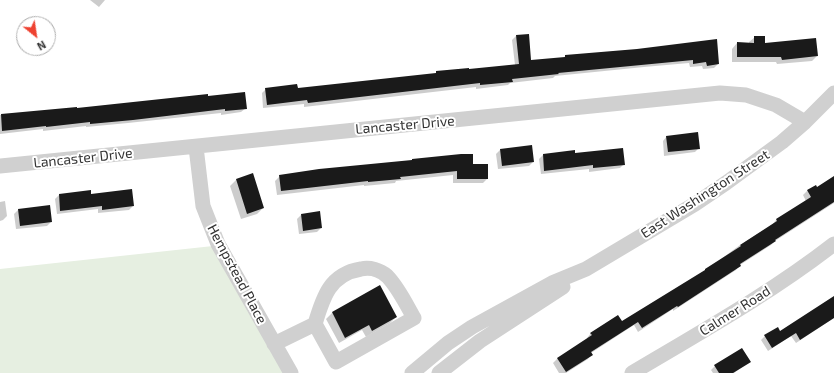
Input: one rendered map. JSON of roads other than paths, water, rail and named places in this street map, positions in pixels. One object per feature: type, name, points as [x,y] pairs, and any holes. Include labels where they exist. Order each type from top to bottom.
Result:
[{"type":"street","name":"East Washington Street","points":[[439,373],[480,341],[557,292],[586,269],[695,204],[777,147],[834,93]]},
{"type":"street","name":"Lancaster Drive","points":[[0,166],[720,94],[746,95],[776,105],[805,122]]},
{"type":"street","name":"Hempstead Place","points":[[196,147],[203,206],[218,244],[291,373]]},
{"type":"street","name":"Calmer Road","points":[[632,373],[746,306],[806,266],[834,244]]},
{"type":"street","points":[[274,344],[315,324],[321,304],[328,289],[336,279],[350,270],[367,268],[378,270],[387,276],[414,318],[336,362],[315,324]]},
{"type":"street","name":"East Washington Street","points":[[412,373],[448,343],[472,327],[552,283],[586,269]]}]
